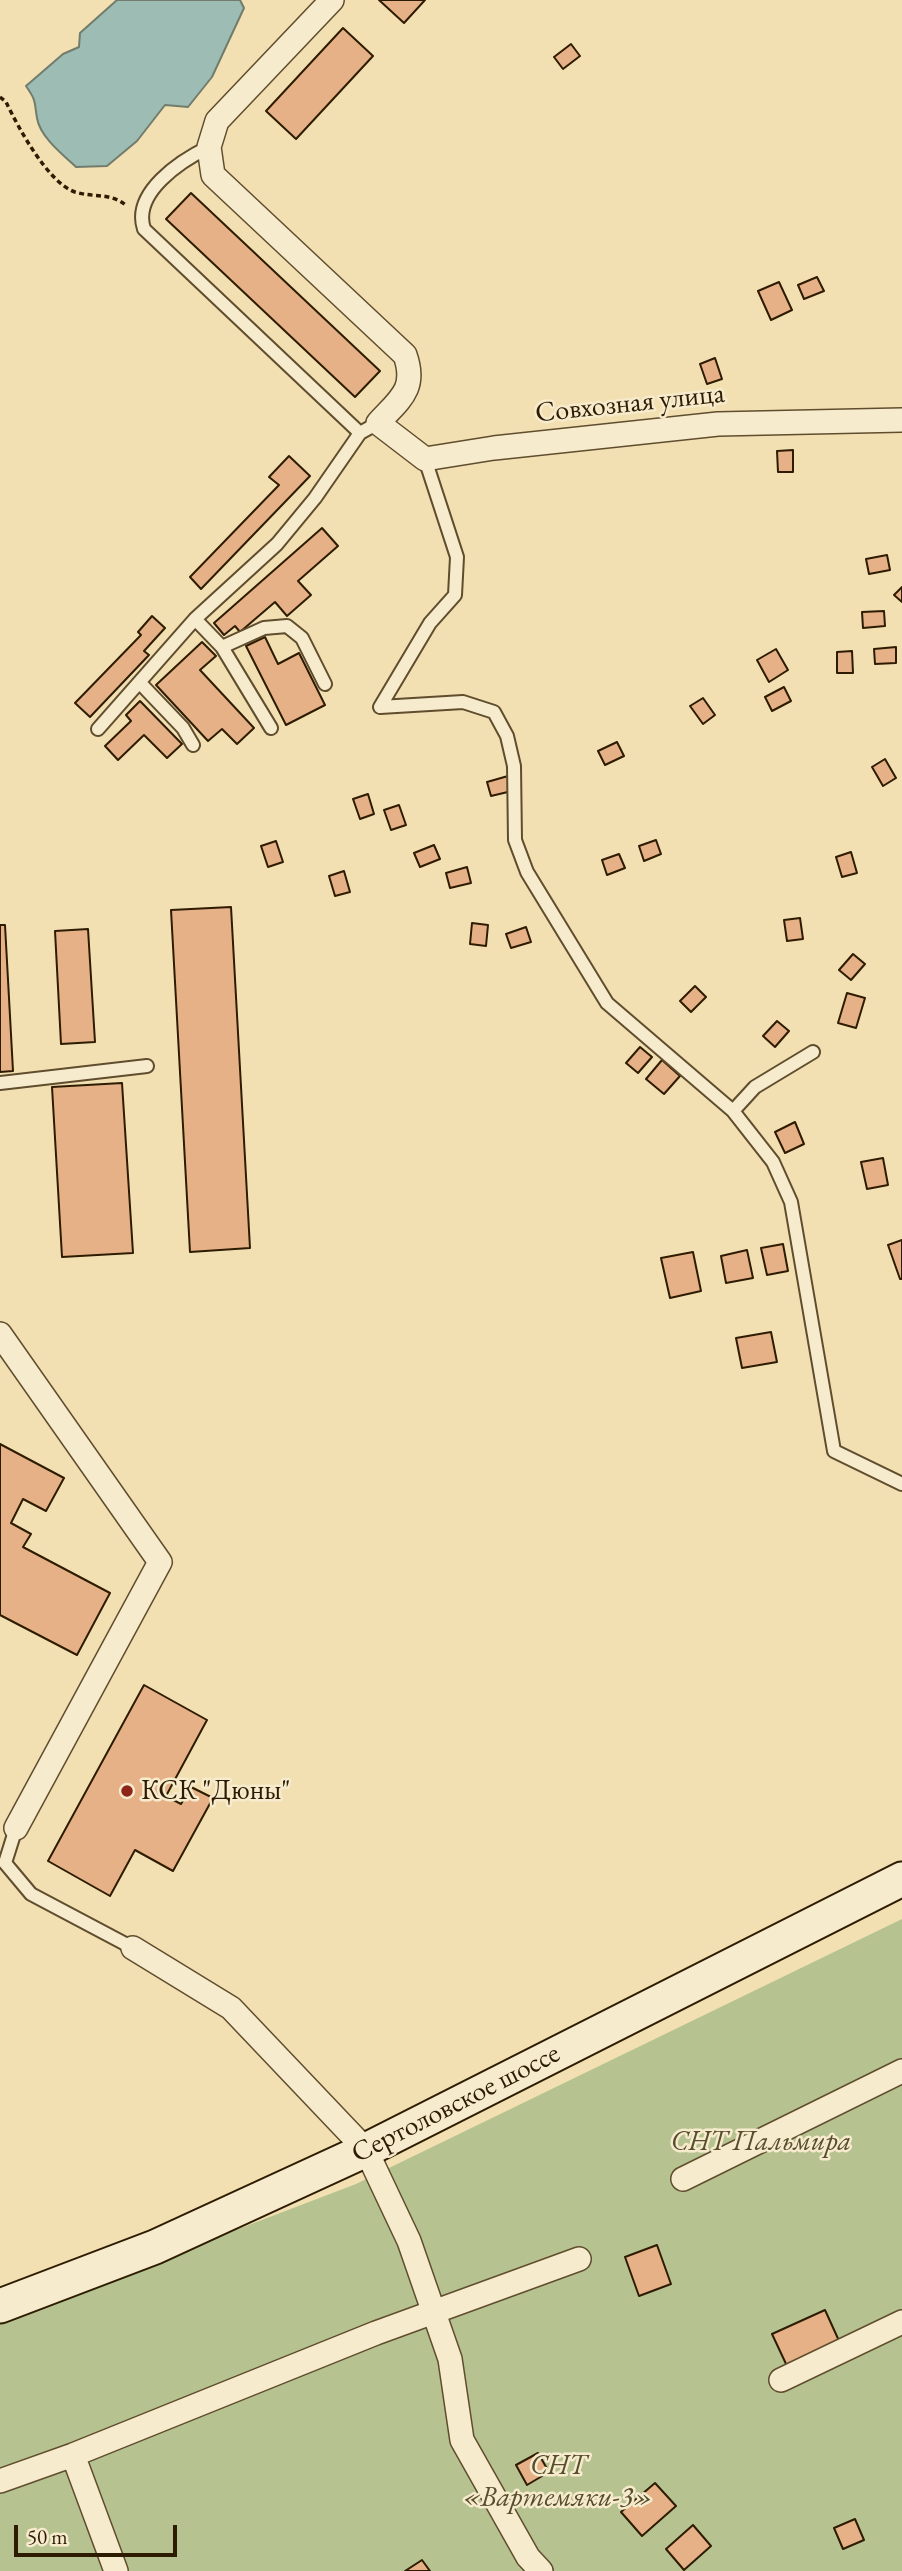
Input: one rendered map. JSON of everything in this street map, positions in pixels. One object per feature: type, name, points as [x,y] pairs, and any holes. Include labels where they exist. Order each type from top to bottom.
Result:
[{"type":"main road","name":"Сертоловское шоссе","points":[[0,2306],[155,2247],[366,2150],[902,1879]]},
{"type":"street","points":[[332,0],[217,121],[209,147],[213,175],[405,355],[411,373],[406,393],[369,428],[425,459]]},
{"type":"street","name":"Совхозная улица","points":[[425,459],[494,448],[718,424],[902,420]]},
{"type":"street","points":[[0,1334],[160,1562],[16,1828]]},
{"type":"street","points":[[133,1948],[232,2008],[366,2150],[409,2241],[450,2359],[462,2440],[528,2566]]},
{"type":"street","points":[[683,2179],[902,2071]]},
{"type":"street","points":[[0,2481],[73,2455],[376,2333],[579,2259]]},
{"type":"street","points":[[781,2380],[902,2322]]},
{"type":"street","points":[[73,2455],[116,2571]]},
{"type":"lane","points":[[98,729],[141,684],[195,619],[277,544],[369,428],[144,229],[139,216],[143,202],[183,160],[209,147]]},
{"type":"lane","points":[[425,459],[457,558],[455,595],[430,623],[380,707],[463,702],[494,712],[507,736],[514,766],[515,840],[527,872],[607,1003],[733,1111],[773,1163],[791,1202],[834,1451],[902,1484]]},
{"type":"lane","points":[[195,619],[222,647],[271,728]]},
{"type":"lane","points":[[222,647],[264,628],[287,626],[302,638],[325,684]]},
{"type":"lane","points":[[141,684],[183,728],[193,745]]},
{"type":"lane","points":[[733,1111],[755,1087],[813,1052]]},
{"type":"lane","points":[[0,1083],[147,1066]]},
{"type":"lane","points":[[16,1828],[5,1863],[31,1895],[133,1948]]},
{"type":"path","points":[[0,97],[6,102],[25,142],[64,186],[76,192],[101,193],[119,199],[139,216]]},
{"type":"green space","points":[[902,1919],[902,2571],[0,2571],[0,2320],[356,2184]]},
{"type":"water","points":[[117,0],[240,0],[244,8],[212,77],[188,107],[165,105],[137,141],[107,166],[76,167],[43,132],[37,118],[34,99],[26,86],[63,54],[79,47],[80,33]]},
{"type":"building","points":[[379,0],[425,0],[404,23]]},
{"type":"building","points":[[343,28],[373,56],[296,139],[266,111]]},
{"type":"building","points":[[571,44],[580,56],[563,69],[554,57]]},
{"type":"building","points":[[191,193],[380,371],[355,397],[166,219]]},
{"type":"building","points":[[817,277],[824,291],[804,299],[798,285]]},
{"type":"building","points":[[779,282],[792,310],[771,320],[758,291]]},
{"type":"building","points":[[715,358],[722,379],[707,384],[700,364]]},
{"type":"building","points":[[793,450],[793,472],[778,472],[777,451]]},
{"type":"building","points":[[289,456],[310,476],[201,589],[190,577],[279,485],[269,477]]},
{"type":"building","points":[[322,528],[338,546],[298,581],[311,595],[287,616],[275,602],[240,632],[235,626],[224,635],[214,623]]},
{"type":"building","points":[[887,555],[890,570],[869,574],[866,559]]},
{"type":"building","points":[[902,587],[902,602],[894,595]]},
{"type":"building","points":[[884,611],[885,626],[863,628],[862,612]]},
{"type":"building","points":[[152,616],[165,628],[144,651],[149,655],[90,717],[75,703],[141,635],[138,632]]},
{"type":"building","points":[[265,637],[278,664],[299,653],[325,705],[286,725],[246,646]]},
{"type":"building","points":[[202,642],[216,656],[200,670],[254,728],[237,744],[222,729],[208,741],[156,685]]},
{"type":"building","points":[[896,647],[896,663],[875,664],[874,649]]},
{"type":"building","points":[[776,649],[788,670],[769,682],[757,660]]},
{"type":"building","points":[[852,651],[853,673],[837,673],[837,652]]},
{"type":"building","points":[[784,687],[791,701],[772,711],[765,697]]},
{"type":"building","points":[[703,698],[715,715],[703,724],[690,706]]},
{"type":"building","points":[[140,701],[182,744],[167,758],[144,735],[118,760],[105,746],[131,721],[126,715]]},
{"type":"building","points":[[617,742],[624,756],[605,765],[598,751]]},
{"type":"building","points":[[885,759],[896,778],[883,786],[872,767]]},
{"type":"building","points":[[508,776],[512,791],[491,796],[487,782]]},
{"type":"building","points":[[368,794],[374,814],[360,819],[353,799]]},
{"type":"building","points":[[399,805],[406,825],[391,830],[384,810]]},
{"type":"building","points":[[656,840],[661,854],[644,861],[639,846]]},
{"type":"building","points":[[276,841],[283,862],[268,867],[261,846]]},
{"type":"building","points":[[434,845],[440,859],[420,867],[414,853]]},
{"type":"building","points":[[851,852],[857,873],[842,877],[836,857]]},
{"type":"building","points":[[619,854],[625,868],[607,875],[602,860]]},
{"type":"building","points":[[467,867],[471,883],[450,888],[446,873]]},
{"type":"building","points":[[344,871],[350,892],[335,896],[329,876]]},
{"type":"building","points":[[231,907],[250,1248],[190,1252],[171,910]]},
{"type":"building","points":[[800,918],[803,939],[787,941],[784,920]]},
{"type":"building","points":[[472,923],[488,925],[486,946],[470,944]]},
{"type":"building","points":[[0,925],[5,925],[13,1071],[0,1072]]},
{"type":"building","points":[[526,927],[531,942],[511,948],[506,934]]},
{"type":"building","points":[[88,929],[95,1042],[61,1044],[55,931]]},
{"type":"building","points":[[853,954],[865,964],[851,980],[839,970]]},
{"type":"building","points":[[695,986],[706,997],[691,1012],[680,1001]]},
{"type":"building","points":[[847,993],[865,998],[856,1028],[838,1023]]},
{"type":"building","points":[[777,1021],[789,1031],[775,1047],[763,1036]]},
{"type":"building","points":[[640,1047],[652,1057],[638,1073],[626,1063]]},
{"type":"building","points":[[662,1060],[680,1076],[664,1094],[646,1079]]},
{"type":"building","points":[[122,1083],[133,1253],[62,1257],[52,1087]]},
{"type":"building","points":[[795,1122],[804,1144],[785,1153],[775,1132]]},
{"type":"building","points":[[883,1158],[888,1185],[867,1189],[861,1162]]},
{"type":"building","points":[[902,1240],[902,1279],[900,1279],[888,1245]]},
{"type":"building","points":[[783,1244],[788,1271],[767,1275],[761,1248]]},
{"type":"building","points":[[747,1250],[753,1278],[726,1283],[721,1256]]},
{"type":"building","points":[[693,1252],[701,1291],[670,1298],[661,1258]]},
{"type":"building","points":[[771,1332],[777,1362],[742,1368],[736,1338]]},
{"type":"building","points":[[0,1444],[64,1478],[46,1511],[23,1499],[11,1523],[31,1534],[23,1547],[110,1593],[77,1655],[0,1615]]},
{"type":"building","name":"КСК \"Дюны\"","points":[[144,1685],[207,1720],[166,1796],[181,1804],[191,1787],[213,1798],[173,1871],[135,1850],[110,1896],[48,1861]]},
{"type":"building","points":[[657,2245],[671,2284],[639,2296],[625,2257]]},
{"type":"building","points":[[825,2310],[840,2343],[787,2366],[772,2334]]},
{"type":"building","points":[[538,2453],[549,2472],[527,2485],[516,2465]]},
{"type":"building","points":[[655,2483],[676,2506],[642,2536],[621,2512]]},
{"type":"building","points":[[855,2519],[864,2540],[843,2549],[834,2528]]},
{"type":"building","points":[[693,2525],[711,2546],[684,2570],[666,2549]]},
{"type":"building","points":[[422,2560],[430,2571],[405,2571]]},
{"type":"place","name":"КСК \"Дюны\"","points":[[127,1791]]},
{"type":"park label","name":"СНТ Пальмира","points":[[761,2142]]},
{"type":"park label","name":"СНТ «Вартемяки-3»","points":[[558,2482]]}]
